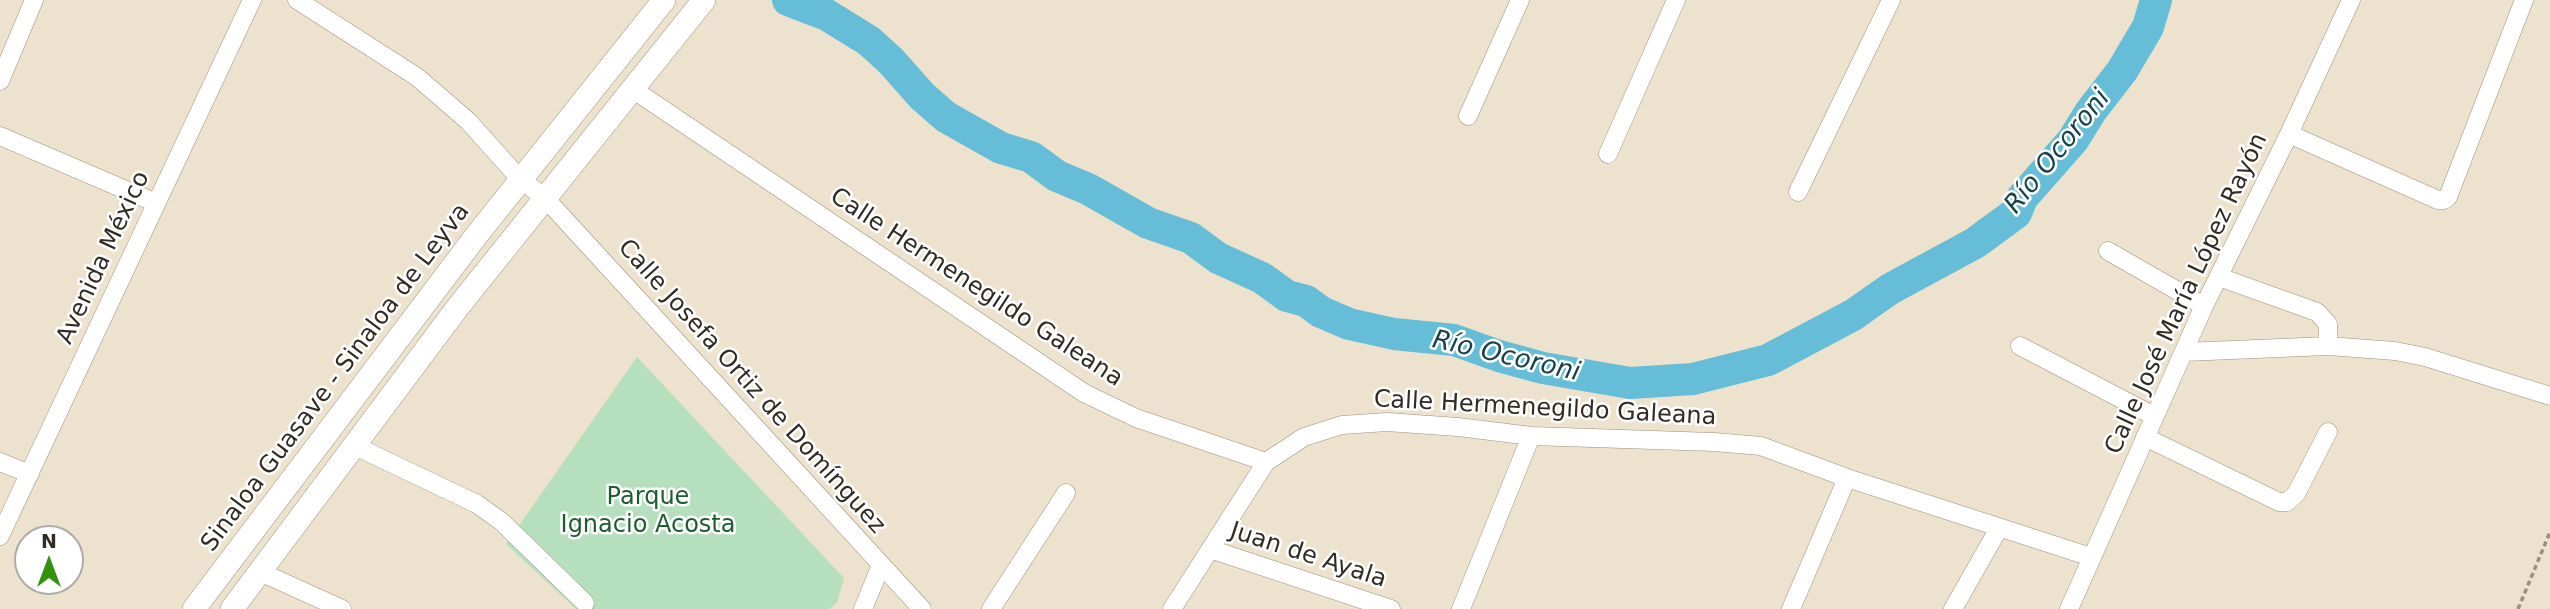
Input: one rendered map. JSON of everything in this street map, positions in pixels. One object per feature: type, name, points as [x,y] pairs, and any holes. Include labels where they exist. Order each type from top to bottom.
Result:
[{"type":"main road","name":"Sinaloa Guasave - Sinaloa de Leyva","points":[[194,609],[520,179],[664,0]]},
{"type":"main road","points":[[232,609],[458,307],[704,0]]},
{"type":"street","points":[[0,81],[34,0]]},
{"type":"street","name":"Avenida México","points":[[0,536],[252,0]]},
{"type":"street","name":"Calle Josefa Ortiz de Domínguez","points":[[297,0],[417,76],[468,121],[520,179],[545,198],[922,609]]},
{"type":"street","points":[[1468,116],[1520,0]]},
{"type":"street","points":[[1608,154],[1676,0]]},
{"type":"street","points":[[1798,192],[1891,0]]},
{"type":"street","name":"Calle José María López Rayón","points":[[2069,609],[2204,306],[2289,134],[2351,0]]},
{"type":"street","points":[[2289,134],[2438,200],[2444,200],[2448,197],[2524,0]]},
{"type":"street","name":"Calle Hermenegildo Galeana","points":[[631,88],[1084,393],[1136,418],[1266,462],[1304,437],[1342,425],[1387,422],[1531,436],[1761,446],[1847,478],[2091,557]]},
{"type":"street","points":[[0,136],[156,203]]},
{"type":"street","points":[[2108,251],[2204,306]]},
{"type":"street","points":[[2219,277],[2317,312],[2328,324],[2328,346]]},
{"type":"street","points":[[2020,346],[2154,416]]},
{"type":"street","points":[[2183,352],[2328,346],[2395,351],[2425,357],[2550,396]]},
{"type":"street","points":[[2145,437],[2279,502],[2287,502],[2296,494],[2328,432]]},
{"type":"street","points":[[1461,609],[1531,436]]},
{"type":"street","points":[[353,445],[477,504],[502,522],[585,603]]},
{"type":"street","points":[[0,462],[30,474]]},
{"type":"street","points":[[1172,609],[1266,462]]},
{"type":"street","points":[[1791,609],[1847,478]]},
{"type":"street","points":[[991,609],[1066,493]]},
{"type":"street","points":[[1953,609],[1999,528]]},
{"type":"street","name":"Juan de Ayala","points":[[1210,549],[1391,609]]},
{"type":"street","points":[[863,609],[881,565]]},
{"type":"street","points":[[258,572],[342,609]]},
{"type":"path","points":[[2518,609],[2550,532]]},
{"type":"green space","name":"Parque Ignacio Acosta","points":[[637,357],[844,578],[837,602],[830,609],[576,609],[506,544]]},
{"type":"waterway","name":"Río Ocoroni","points":[[788,0],[827,15],[869,41],[946,117],[1001,148],[1031,157],[1057,176],[1088,189],[1148,223],[1191,238],[1218,258],[1262,278],[1287,296],[1306,301],[1321,312],[1349,324],[1394,334],[1454,340],[1543,368],[1630,383],[1693,379],[1768,360],[1853,315],[1890,289],[1975,243],[2016,213],[2022,198],[2073,140],[2091,111],[2122,71],[2148,27],[2156,0]]}]
